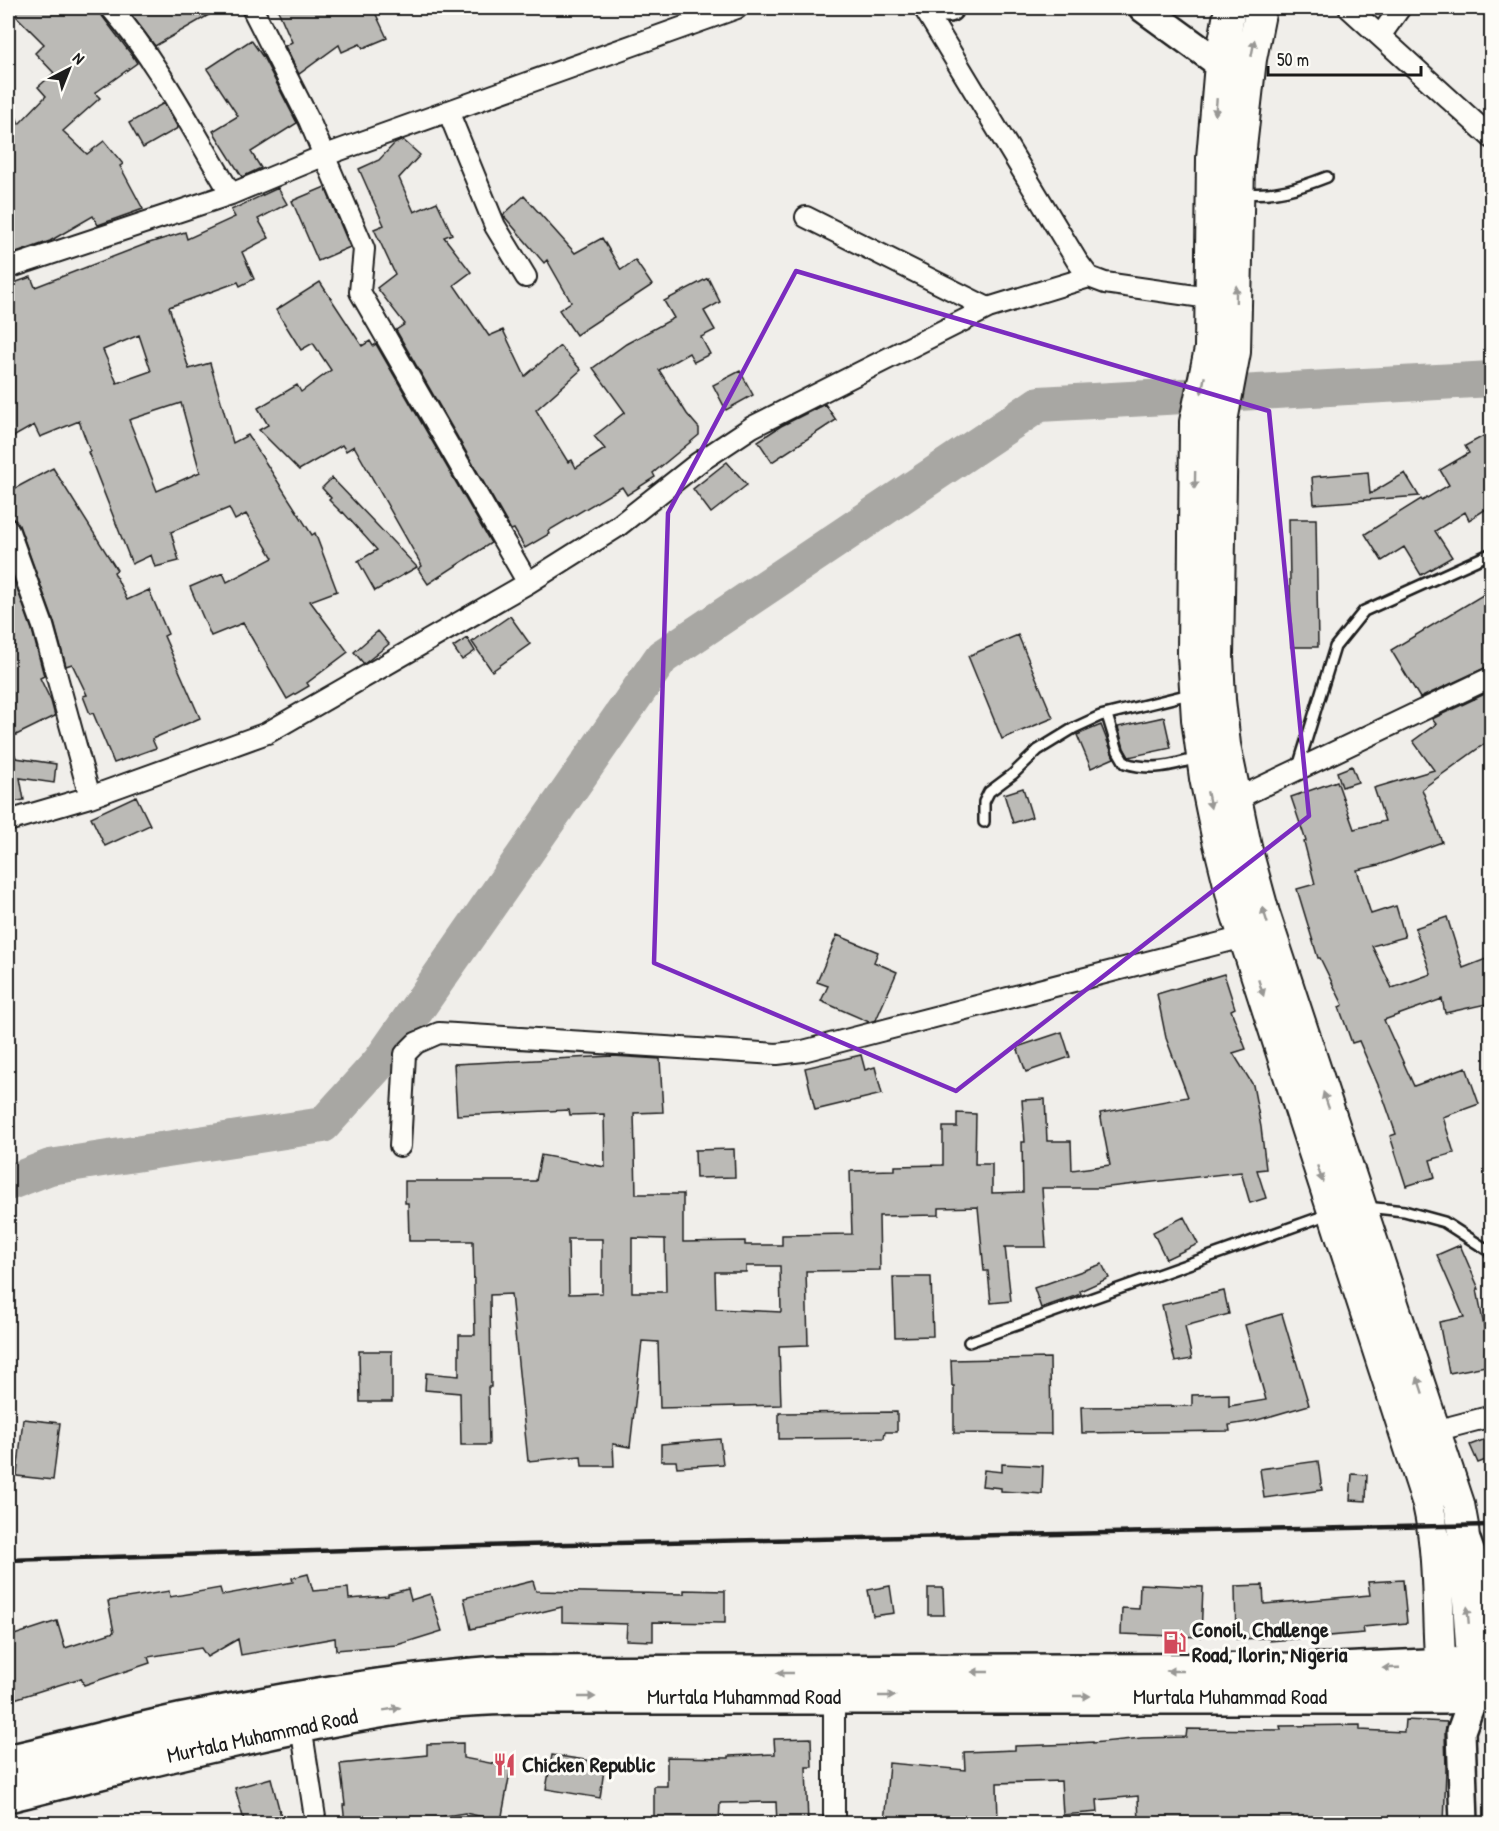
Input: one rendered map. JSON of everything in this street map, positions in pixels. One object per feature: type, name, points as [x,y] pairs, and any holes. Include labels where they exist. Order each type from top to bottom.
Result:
[{"type":"highway","points":[[1464,1543],[1477,1579],[1491,1605]]},
{"type":"highway","name":"Murtala Muhammad Road","points":[[8,1780],[58,1765],[191,1733],[364,1687],[434,1677],[496,1673],[1338,1670],[1469,1680]]},
{"type":"highway","name":"Murtala Muhammad Road","points":[[8,1762],[191,1733],[301,1726],[440,1701],[497,1698],[834,1696],[1469,1680]]},
{"type":"highway","name":"Murtala Muhammad Road","points":[[8,1795],[191,1733]]},
{"type":"highway","points":[[8,1791],[191,1733]]},
{"type":"main road","points":[[1222,351],[1209,298],[1212,158],[1220,63],[1230,8]]},
{"type":"main road","points":[[1261,8],[1247,89],[1222,351],[1209,421],[1218,656],[1207,692],[1202,757],[1217,836],[1245,938],[1347,1210],[1435,1431],[1459,1504],[1464,1543],[1469,1680]]},
{"type":"main road","points":[[1207,692],[1225,745],[1247,851],[1428,1504],[1434,1528],[1437,1564],[1469,1680]]},
{"type":"street","points":[[111,8],[125,24],[161,78],[231,194]]},
{"type":"street","points":[[252,8],[309,120],[363,249],[360,292],[528,583]]},
{"type":"street","points":[[8,268],[231,194],[323,156],[737,8]]},
{"type":"street","points":[[924,8],[1077,261],[1089,277],[1105,283],[1209,298]]},
{"type":"street","points":[[938,8],[949,8]]},
{"type":"street","points":[[1143,8],[1220,63],[1247,89]]},
{"type":"street","points":[[1349,8],[1491,138]]},
{"type":"street","points":[[1380,36],[1400,8]]},
{"type":"street","points":[[448,111],[495,226],[526,277]]},
{"type":"street","points":[[806,217],[988,308]]},
{"type":"street","points":[[8,821],[90,797],[267,733],[528,583],[617,527],[698,463],[752,428],[988,308],[1089,277]]},
{"type":"street","points":[[8,529],[43,626],[90,797]]},
{"type":"street","points":[[1236,799],[1491,677]]},
{"type":"street","points":[[400,1146],[405,1054],[416,1043],[439,1033],[777,1054],[803,1051],[1245,938]]},
{"type":"street","points":[[1435,1431],[1491,1416]]},
{"type":"street","points":[[1464,1824],[1461,1731],[1469,1680]]},
{"type":"street","points":[[834,1696],[834,1824]]},
{"type":"street","points":[[301,1726],[316,1824]]},
{"type":"lane","points":[[1238,192],[1264,195],[1278,193],[1327,177]]},
{"type":"lane","points":[[1297,770],[1335,647],[1364,611],[1491,553]]},
{"type":"lane","points":[[984,822],[984,802],[989,792],[1038,750],[1074,728],[1107,714],[1207,692]]},
{"type":"lane","points":[[1107,714],[1118,752],[1125,764],[1142,768],[1167,768],[1202,757]]},
{"type":"lane","points":[[969,1342],[1347,1210],[1404,1210],[1444,1221],[1491,1254]]},
{"type":"highlighted area","points":[[796,271],[1269,411],[1309,816],[956,1091],[654,963],[668,513]]},
{"type":"building","points":[[8,8],[99,8],[102,16],[134,58],[137,63],[95,93],[100,98],[63,131],[87,154],[104,141],[123,164],[120,166],[143,209],[98,225],[93,216],[50,241],[8,256],[8,98],[19,124],[46,96],[38,87],[54,73],[35,53],[44,44]]},
{"type":"building","points":[[126,8],[221,8],[155,46]]},
{"type":"building","points":[[277,8],[373,8],[387,38],[363,48],[360,44],[342,52],[339,45],[299,74],[285,46],[292,42]]},
{"type":"building","points":[[251,40],[263,57],[297,123],[251,152],[261,168],[242,177],[213,131],[238,116],[207,69]]},
{"type":"building","points":[[164,103],[178,128],[143,148],[129,123]]},
{"type":"building","points":[[403,140],[420,155],[399,178],[414,212],[437,202],[452,234],[444,237],[471,272],[454,285],[489,336],[503,330],[525,376],[560,346],[581,370],[536,410],[568,462],[572,460],[576,468],[605,449],[594,436],[625,412],[593,368],[626,344],[674,318],[664,301],[708,278],[720,302],[704,311],[715,330],[701,337],[710,354],[694,362],[689,353],[659,370],[687,414],[699,428],[699,435],[653,473],[655,477],[627,495],[622,487],[548,531],[549,534],[525,548],[514,529],[511,530],[396,330],[405,324],[377,288],[395,274],[374,229],[384,225],[359,169],[379,160],[394,144]]},
{"type":"building","points":[[325,187],[350,247],[318,261],[292,201]]},
{"type":"building","points":[[278,188],[287,204],[258,219],[269,238],[242,252],[254,279],[240,286],[238,282],[169,307],[189,369],[210,363],[233,443],[248,435],[312,535],[315,533],[337,591],[310,601],[348,652],[307,683],[309,686],[287,699],[243,623],[211,636],[190,587],[223,573],[227,582],[273,558],[246,514],[235,520],[229,508],[171,532],[179,561],[155,567],[151,555],[132,564],[88,452],[90,451],[79,421],[40,437],[34,425],[8,440],[8,285],[31,277],[35,287],[146,244],[185,232],[187,239],[235,217],[231,210]],"holes":[[[139,335],[151,371],[117,383],[103,350]],[[181,403],[200,472],[157,491],[129,420]]]},
{"type":"building","points":[[524,196],[575,253],[602,238],[621,270],[635,260],[652,285],[576,335],[559,310],[571,302],[547,260],[544,263],[503,215]]},
{"type":"building","points":[[320,282],[362,346],[370,341],[373,346],[376,344],[491,543],[428,584],[418,569],[422,566],[354,446],[346,451],[342,445],[299,470],[259,430],[268,425],[258,408],[297,385],[301,392],[331,370],[313,343],[301,350],[276,310]]},
{"type":"building","points":[[740,371],[753,395],[726,410],[713,385]]},
{"type":"building","points":[[825,404],[836,420],[772,462],[758,441],[781,426]]},
{"type":"building","points":[[1491,432],[1491,506],[1469,520],[1465,512],[1435,531],[1452,557],[1421,575],[1404,547],[1382,561],[1365,534],[1421,499],[1422,501],[1449,485],[1440,470],[1469,453],[1465,446]]},
{"type":"building","points":[[727,462],[747,485],[711,513],[693,489]]},
{"type":"building","points":[[53,468],[117,570],[114,572],[127,600],[149,590],[168,634],[164,636],[200,718],[152,739],[156,748],[114,763],[93,713],[90,714],[83,696],[87,695],[72,664],[66,666],[54,622],[19,525],[8,517],[8,492]]},
{"type":"building","points":[[1368,472],[1370,494],[1405,473],[1419,496],[1314,504],[1312,477]]},
{"type":"building","points":[[332,478],[417,567],[375,591],[358,561],[377,550],[329,500],[331,498],[322,488]]},
{"type":"building","points":[[1289,519],[1316,519],[1318,647],[1291,647]]},
{"type":"building","points":[[8,563],[32,630],[44,676],[40,678],[55,716],[8,739]]},
{"type":"building","points":[[1491,590],[1491,665],[1420,698],[1391,650]]},
{"type":"building","points":[[510,616],[530,644],[492,671],[472,642]]},
{"type":"building","points":[[378,631],[389,644],[364,664],[354,652]]},
{"type":"building","points":[[1018,635],[1053,718],[1002,739],[968,656]]},
{"type":"building","points":[[467,638],[475,651],[462,660],[453,647]]},
{"type":"building","points":[[1491,691],[1491,739],[1422,789],[1442,842],[1379,865],[1357,870],[1371,914],[1396,906],[1405,937],[1372,946],[1392,988],[1431,974],[1415,928],[1447,917],[1463,968],[1491,957],[1491,1003],[1445,1013],[1442,999],[1384,1020],[1414,1086],[1466,1067],[1479,1104],[1443,1117],[1454,1153],[1430,1160],[1435,1177],[1406,1186],[1390,1136],[1396,1134],[1382,1094],[1359,1041],[1352,1043],[1339,1007],[1343,1005],[1318,958],[1297,889],[1315,884],[1304,842],[1306,841],[1291,797],[1337,781],[1354,829],[1385,821],[1374,788],[1434,770],[1413,741],[1436,724],[1432,719]]},
{"type":"building","points":[[1164,717],[1171,748],[1129,757],[1118,727]]},
{"type":"building","points":[[1101,725],[1114,758],[1091,768],[1077,735]]},
{"type":"building","points":[[8,755],[56,764],[54,783],[20,778],[24,800],[8,803]]},
{"type":"building","points":[[1352,766],[1358,782],[1342,787],[1337,772]]},
{"type":"building","points":[[1023,788],[1032,817],[1013,823],[1004,794]]},
{"type":"building","points":[[136,796],[150,825],[105,846],[91,817]]},
{"type":"building","points":[[837,935],[878,952],[874,962],[897,972],[876,1020],[869,1022],[821,1001],[828,986],[817,982]]},
{"type":"building","points":[[1224,974],[1235,1008],[1231,1010],[1246,1049],[1233,1053],[1253,1085],[1261,1127],[1266,1169],[1257,1170],[1266,1198],[1250,1203],[1241,1172],[1100,1188],[1042,1188],[1046,1247],[1005,1247],[1011,1301],[991,1303],[988,1271],[984,1271],[978,1207],[939,1208],[939,1215],[879,1216],[880,1270],[806,1271],[808,1345],[779,1346],[781,1405],[660,1408],[658,1342],[642,1341],[630,1447],[613,1444],[614,1466],[582,1466],[581,1456],[528,1461],[511,1294],[490,1295],[489,1445],[461,1445],[460,1393],[425,1390],[426,1373],[459,1376],[459,1335],[475,1335],[473,1241],[409,1241],[405,1181],[536,1181],[541,1155],[605,1167],[604,1114],[570,1115],[569,1110],[457,1115],[454,1064],[613,1056],[660,1059],[663,1112],[634,1113],[636,1194],[683,1194],[683,1242],[745,1241],[745,1245],[782,1245],[782,1235],[852,1234],[850,1171],[895,1170],[895,1166],[943,1165],[943,1127],[957,1127],[957,1113],[976,1114],[975,1164],[992,1164],[992,1193],[1023,1192],[1022,1142],[1025,1142],[1022,1100],[1045,1099],[1047,1141],[1071,1141],[1072,1170],[1110,1165],[1100,1113],[1188,1097],[1166,1038],[1157,994]],"holes":[[[632,1238],[665,1239],[666,1292],[632,1292]],[[568,1239],[602,1239],[602,1293],[569,1294]],[[746,1266],[780,1266],[781,1312],[716,1309],[715,1272],[746,1272]]]},
{"type":"building","points":[[1062,1032],[1070,1057],[1026,1072],[1017,1047]]},
{"type":"building","points":[[861,1055],[865,1070],[875,1067],[882,1094],[815,1110],[805,1068]]},
{"type":"building","points":[[734,1149],[735,1177],[696,1178],[695,1150]]},
{"type":"building","points":[[1184,1217],[1198,1244],[1166,1259],[1153,1232]]},
{"type":"building","points":[[1460,1245],[1479,1289],[1477,1289],[1491,1365],[1449,1373],[1439,1322],[1464,1317],[1437,1255]]},
{"type":"building","points":[[1102,1264],[1109,1278],[1080,1291],[1081,1294],[1041,1308],[1034,1288]]},
{"type":"building","points":[[893,1277],[931,1277],[933,1336],[895,1337]]},
{"type":"building","points":[[1224,1291],[1229,1314],[1185,1326],[1192,1359],[1175,1362],[1162,1305]]},
{"type":"building","points":[[1282,1314],[1309,1405],[1254,1421],[1229,1425],[1230,1431],[1082,1433],[1081,1407],[1192,1406],[1192,1395],[1229,1394],[1229,1406],[1266,1400],[1245,1325]]},
{"type":"building","points":[[359,1351],[392,1351],[392,1402],[360,1402]]},
{"type":"building","points":[[1050,1358],[1051,1434],[954,1433],[954,1386],[952,1386],[951,1360]]},
{"type":"building","points":[[897,1412],[897,1432],[885,1432],[884,1438],[779,1439],[779,1413]]},
{"type":"building","points":[[23,1419],[60,1423],[53,1480],[17,1476]]},
{"type":"building","points":[[1491,1437],[1491,1458],[1478,1463],[1470,1445]]},
{"type":"building","points":[[720,1439],[723,1464],[677,1467],[676,1461],[661,1461],[661,1444]]},
{"type":"building","points":[[1318,1461],[1322,1490],[1264,1498],[1260,1469]]},
{"type":"building","points":[[1002,1464],[1043,1466],[1042,1494],[1001,1491],[1001,1488],[982,1486],[984,1470],[1002,1472]]},
{"type":"building","points":[[1352,1474],[1367,1475],[1366,1501],[1350,1500]]},
{"type":"building","points":[[308,1574],[313,1591],[348,1588],[349,1599],[388,1596],[388,1594],[408,1589],[411,1600],[430,1594],[442,1631],[397,1645],[336,1650],[335,1638],[241,1655],[238,1639],[207,1657],[201,1648],[148,1657],[150,1663],[84,1685],[81,1678],[8,1701],[8,1637],[57,1621],[65,1648],[114,1632],[108,1601],[169,1591],[170,1597],[220,1588],[222,1595],[293,1582],[292,1578]]},
{"type":"building","points":[[1403,1580],[1407,1623],[1363,1627],[1364,1633],[1270,1641],[1269,1638],[1236,1639],[1235,1586],[1263,1585],[1264,1604],[1370,1595],[1368,1582]]},
{"type":"building","points":[[533,1581],[536,1591],[684,1594],[684,1590],[725,1591],[725,1623],[653,1622],[653,1641],[626,1640],[627,1624],[562,1622],[562,1607],[471,1629],[464,1598]]},
{"type":"building","points":[[1140,1584],[1203,1587],[1201,1637],[1121,1634],[1122,1608],[1139,1609]]},
{"type":"building","points":[[890,1586],[894,1613],[873,1616],[868,1590]]},
{"type":"building","points":[[928,1588],[943,1588],[944,1615],[928,1615]]},
{"type":"building","points":[[1405,1720],[1447,1722],[1444,1824],[1284,1824],[1201,1821],[1201,1824],[1139,1824],[1138,1796],[1097,1800],[1098,1812],[1063,1815],[1061,1781],[997,1783],[998,1824],[884,1824],[889,1763],[965,1770],[964,1752],[1015,1750],[1015,1746],[1186,1737],[1187,1729],[1281,1730],[1280,1726],[1360,1725],[1360,1730],[1404,1732]]},
{"type":"building","points":[[811,1738],[812,1767],[806,1767],[808,1824],[777,1824],[776,1802],[720,1803],[719,1823],[654,1822],[654,1786],[667,1786],[667,1757],[729,1758],[729,1756],[775,1754],[774,1739]]},
{"type":"building","points":[[463,1743],[463,1758],[511,1767],[501,1821],[465,1813],[421,1820],[421,1824],[345,1824],[340,1764],[427,1755],[427,1744]]},
{"type":"building","points":[[552,1755],[605,1763],[600,1798],[546,1789]]},
{"type":"building","points":[[271,1778],[283,1824],[245,1824],[235,1788]]},
{"type":"waterway","points":[[8,1183],[50,1167],[323,1125],[380,1062],[662,657],[1039,404],[1492,379]]},
{"type":"railway","points":[[8,1560],[521,1545],[1492,1525]]},
{"type":"place","name":"Conoil, Challenge Road, Ilorin, Nigeria","points":[[1174,1642]]},
{"type":"place","name":"Chicken Republic","points":[[504,1764]]}]
